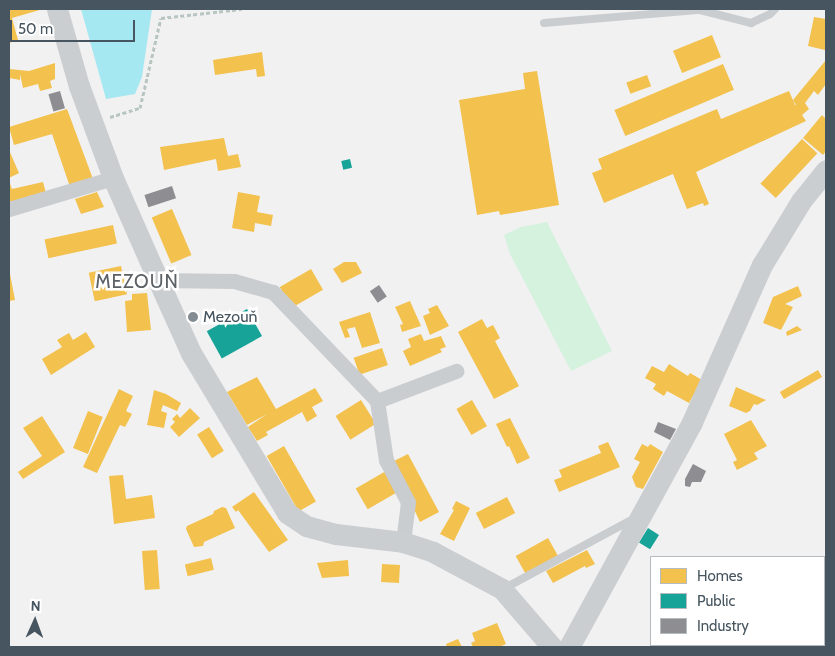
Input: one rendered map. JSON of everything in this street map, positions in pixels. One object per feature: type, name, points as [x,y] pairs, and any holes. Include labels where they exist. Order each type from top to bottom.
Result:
[{"type":"street","points":[[57,9],[92,123],[113,178],[191,353],[287,513],[306,526],[336,534],[403,542],[433,552],[502,589],[552,647]]},
{"type":"street","points":[[569,647],[692,422],[762,265],[801,200],[826,170]]},
{"type":"street","points":[[9,209],[113,178]]},
{"type":"street","points":[[158,280],[234,281],[273,292],[377,401],[386,460],[408,502],[403,542]]},
{"type":"street","points":[[377,401],[456,371]]},
{"type":"lane","points":[[544,23],[700,10],[752,22],[770,14],[775,9]]},
{"type":"lane","points":[[502,589],[640,516]]},
{"type":"path","points":[[92,123],[140,108],[161,18],[241,9]]},
{"type":"green space","points":[[547,222],[612,351],[571,371],[510,254],[504,235],[521,227]]},
{"type":"water","points":[[81,9],[152,9],[142,77],[135,94],[106,99]]},
{"type":"building: Homes","points":[[9,9],[43,9],[12,18],[18,40],[9,43]]},
{"type":"building: Homes","points":[[814,17],[826,19],[825,50],[808,46]]},
{"type":"building: Homes","points":[[712,35],[721,57],[682,73],[673,51]]},
{"type":"building: Homes","points":[[262,52],[265,76],[257,77],[256,69],[215,75],[213,60]]},
{"type":"building: Homes","points":[[826,60],[826,84],[818,95],[814,91],[805,103],[809,109],[802,115],[806,121],[696,172],[709,204],[704,206],[703,203],[687,209],[673,174],[604,203],[592,173],[602,169],[598,159],[717,109],[721,119],[789,91],[795,105],[796,105],[793,100]]},
{"type":"building: Homes","points":[[55,63],[55,79],[50,81],[52,88],[40,91],[38,84],[23,88],[20,74],[20,80],[9,78],[9,69],[29,71]]},
{"type":"building: Homes","points":[[723,64],[734,90],[625,136],[614,110]]},
{"type":"building: Homes","points":[[537,71],[559,205],[500,215],[499,211],[477,215],[459,100],[525,89],[523,73]]},
{"type":"building: Homes","points":[[647,75],[651,86],[630,94],[626,83]]},
{"type":"building: Homes","points":[[67,109],[93,179],[70,187],[52,134],[14,145],[9,127]]},
{"type":"building: Homes","points":[[822,115],[826,119],[826,151],[823,155],[803,138]]},
{"type":"building: Homes","points":[[224,138],[228,156],[238,154],[241,167],[218,171],[216,159],[164,170],[160,147]]},
{"type":"building: Homes","points":[[802,139],[817,153],[776,198],[760,184]]},
{"type":"building: Homes","points":[[9,150],[19,173],[9,178]]},
{"type":"building: Homes","points":[[9,181],[12,189],[43,182],[46,193],[9,202]]},
{"type":"building: Homes","points":[[97,192],[104,207],[81,214],[75,199]]},
{"type":"building: Homes","points":[[238,192],[260,196],[257,212],[273,215],[271,226],[255,223],[254,232],[232,228]]},
{"type":"building: Homes","points":[[172,209],[192,255],[171,264],[152,218]]},
{"type":"building: Homes","points":[[113,225],[117,244],[48,258],[45,240]]},
{"type":"building: Homes","points":[[344,262],[356,262],[362,273],[342,283],[333,269]]},
{"type":"building: Homes","points":[[121,266],[127,294],[95,301],[89,273]]},
{"type":"building: Homes","points":[[311,269],[323,290],[292,308],[280,287]]},
{"type":"building: Homes","points":[[9,275],[15,300],[9,301]]},
{"type":"building: Homes","points":[[798,286],[802,296],[785,304],[793,307],[781,330],[763,323],[773,297]]},
{"type":"building: Homes","points":[[147,293],[151,330],[127,332],[125,301],[132,300],[132,294]]},
{"type":"building: Homes","points":[[410,301],[421,326],[402,332],[400,325],[403,324],[395,307]]},
{"type":"building: Homes","points":[[437,305],[449,326],[430,335],[423,316],[430,313],[428,309]]},
{"type":"building: Homes","points":[[370,312],[380,343],[362,348],[355,327],[347,329],[350,337],[345,338],[339,322]]},
{"type":"building: Homes","points":[[482,319],[487,328],[493,325],[500,338],[495,341],[519,386],[494,399],[458,332]]},
{"type":"building: Homes","points":[[797,326],[802,330],[787,336],[786,332]]},
{"type":"building: Homes","points":[[86,332],[95,347],[51,375],[42,359],[62,347],[57,340],[69,333],[73,340]]},
{"type":"building: Homes","points":[[421,334],[424,341],[441,336],[446,347],[440,349],[442,352],[410,366],[403,351],[411,347],[408,339]]},
{"type":"building: Homes","points":[[382,348],[388,365],[359,375],[354,358]]},
{"type":"building: Homes","points":[[669,364],[688,376],[690,373],[702,380],[689,403],[667,391],[664,396],[653,389],[656,384],[645,378],[652,366],[664,372]]},
{"type":"building: Homes","points":[[818,370],[822,377],[784,399],[780,392]]},
{"type":"building: Homes","points":[[257,377],[276,409],[315,388],[323,401],[312,407],[317,416],[307,422],[302,412],[266,432],[268,435],[257,441],[248,427],[267,414],[247,425],[227,392]]},
{"type":"building: Homes","points":[[736,387],[766,400],[757,405],[754,404],[750,411],[746,413],[729,406]]},
{"type":"building: Homes","points":[[119,389],[133,396],[126,411],[132,414],[125,427],[120,425],[97,473],[83,467]]},
{"type":"building: Homes","points":[[154,390],[166,394],[181,403],[177,411],[163,405],[161,411],[167,413],[164,428],[147,425]]},
{"type":"building: Homes","points":[[361,400],[376,424],[350,440],[336,416]]},
{"type":"building: Homes","points":[[472,400],[487,426],[471,435],[456,409]]},
{"type":"building: Homes","points":[[190,408],[200,418],[179,437],[170,427],[175,422],[172,419],[177,414],[180,418]]},
{"type":"building: Homes","points":[[88,411],[103,417],[88,454],[73,448]]},
{"type":"building: Homes","points":[[42,416],[65,452],[23,479],[18,472],[42,456],[23,428]]},
{"type":"building: Homes","points":[[510,418],[530,458],[517,464],[496,424]]},
{"type":"building: Homes","points":[[751,420],[767,446],[754,453],[758,459],[737,470],[733,462],[737,460],[724,434]]},
{"type":"building: Homes","points":[[209,427],[224,451],[212,458],[197,434]]},
{"type":"building: Homes","points":[[608,442],[620,467],[559,492],[554,480],[562,477],[559,470],[601,453],[598,446]]},
{"type":"building: Homes","points":[[642,444],[648,447],[650,444],[663,452],[643,489],[636,487],[632,477],[640,462],[634,459]]},
{"type":"building: Homes","points":[[284,446],[316,501],[299,511],[267,456]]},
{"type":"building: Homes","points":[[408,454],[439,512],[420,522],[392,462]]},
{"type":"building: Homes","points":[[386,471],[398,492],[368,509],[356,488]]},
{"type":"building: Homes","points":[[123,475],[126,499],[152,495],[155,518],[114,524],[109,476]]},
{"type":"building: Homes","points":[[254,492],[288,540],[269,552],[238,510],[236,512],[232,507]]},
{"type":"building: Homes","points":[[507,497],[515,513],[484,529],[476,513]]},
{"type":"building: Homes","points":[[456,501],[470,508],[454,541],[440,534],[454,510],[452,509]]},
{"type":"building: Homes","points":[[222,507],[226,508],[235,528],[204,542],[203,546],[194,547],[186,529],[187,526],[213,514],[214,511]]},
{"type":"building: Homes","points":[[548,538],[558,556],[526,574],[516,556]]},
{"type":"building: Homes","points":[[157,550],[160,589],[145,590],[142,551]]},
{"type":"building: Homes","points":[[587,550],[595,564],[586,568],[585,566],[553,583],[546,571]]},
{"type":"building: Homes","points":[[211,558],[214,570],[188,576],[185,565]]},
{"type":"building: Homes","points":[[348,560],[349,576],[322,578],[317,563]]},
{"type":"building: Homes","points":[[382,564],[400,565],[399,583],[381,582]]},
{"type":"building: Homes","points":[[497,623],[506,644],[499,647],[473,647],[471,643],[475,641],[472,633]]},
{"type":"building: Homes","points":[[458,639],[462,647],[447,647],[446,644]]},
{"type":"building: Public","points":[[350,159],[352,168],[343,170],[341,161]]},
{"type":"building: Public","points":[[247,309],[262,336],[222,358],[207,331]]},
{"type":"building: Public","points":[[648,528],[659,535],[650,549],[639,542]]},
{"type":"building: Industry","points":[[60,91],[65,108],[53,112],[48,94]]},
{"type":"building: Industry","points":[[172,186],[176,198],[148,207],[144,195]]},
{"type":"building: Industry","points":[[379,285],[387,297],[378,303],[370,291]]},
{"type":"building: Industry","points":[[658,422],[676,429],[670,440],[654,432]]},
{"type":"building: Industry","points":[[693,464],[706,471],[701,482],[692,482],[690,487],[685,486],[685,479]]},
{"type":"place","name":"Mezouň","points":[[193,317]]},
{"type":"district","name":"MEZOUŇ","points":[[137,282]]}]
